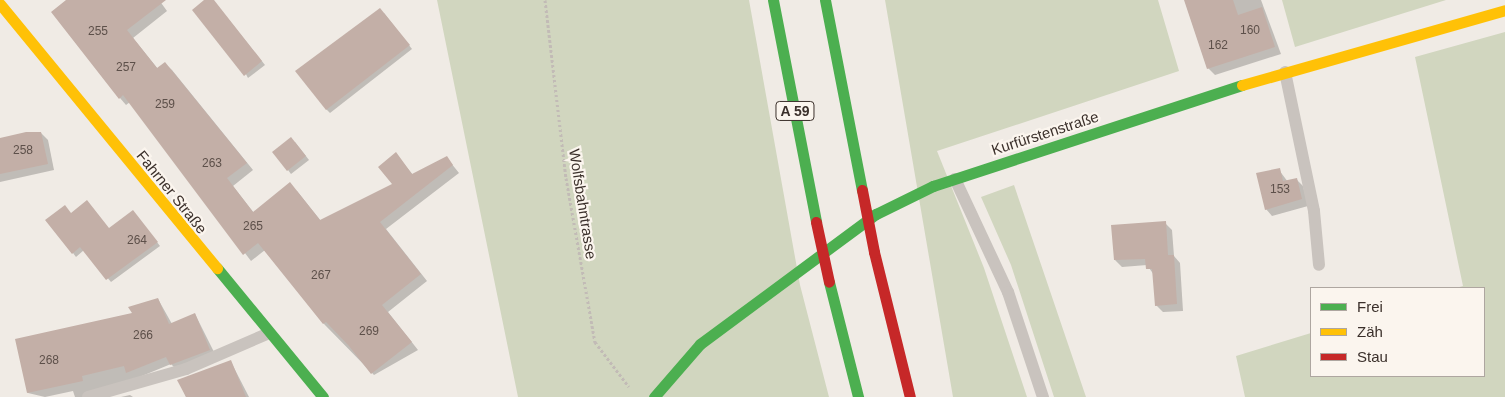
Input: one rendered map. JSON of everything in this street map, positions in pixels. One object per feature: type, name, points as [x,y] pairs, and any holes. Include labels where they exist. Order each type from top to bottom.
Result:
[{"type":"main road","name":"A 59","points":[[773,0],[816,222],[858,397]]},
{"type":"main road","points":[[826,0],[874,252],[910,397]]},
{"type":"main road","name":"Fahrner Straße","points":[[0,4],[323,397]]},
{"type":"main road","name":"Kurfürstenstraße","points":[[654,397],[700,344],[813,258],[876,214],[955,179],[1285,72],[1505,10]]},
{"type":"lane","points":[[1285,72],[1314,212],[1319,265]]},
{"type":"lane","points":[[955,179],[1008,292],[1043,397]]},
{"type":"lane","points":[[88,397],[186,369],[270,333]]},
{"type":"path","name":"Wolfsbahntrasse","points":[[545,0],[566,178],[595,342],[631,389]]},
{"type":"green space","points":[[437,0],[749,0],[800,285],[829,397],[518,397]]},
{"type":"green space","points":[[885,0],[1158,0],[1179,71],[937,151],[984,268],[1027,397],[953,397]]},
{"type":"green space","points":[[1282,0],[1446,0],[1295,47]]},
{"type":"green space","points":[[1505,32],[1505,397],[1245,397],[1236,356],[1310,333],[1310,377],[1485,377],[1485,287],[1460,287],[1463,286],[1415,57]]},
{"type":"green space","points":[[1014,185],[1086,397],[1054,397],[1011,265],[981,197]]},
{"type":"building","points":[[66,0],[166,0],[127,30],[157,68],[165,62],[247,163],[227,178],[253,212],[290,182],[320,220],[392,184],[378,167],[396,152],[412,174],[447,156],[453,165],[380,222],[421,274],[382,305],[412,342],[371,374],[349,346],[326,322],[323,324],[258,243],[243,255],[123,95],[119,99],[51,12]]},
{"type":"building","points":[[204,0],[214,0],[262,61],[244,76],[192,10]]},
{"type":"building","points":[[1184,0],[1233,0],[1238,15],[1262,7],[1275,47],[1207,69]]},
{"type":"building","points":[[380,8],[410,45],[326,110],[295,71]]},
{"type":"building","points":[[26,132],[41,132],[48,164],[0,174],[0,138]]},
{"type":"building","points":[[291,137],[306,156],[287,171],[272,152]]},
{"type":"building","points":[[1280,168],[1283,181],[1297,178],[1302,199],[1265,210],[1256,173]]},
{"type":"building","points":[[87,200],[109,228],[133,210],[158,242],[106,280],[80,247],[72,254],[45,220],[65,205],[71,213]]},
{"type":"building","points":[[1166,221],[1168,255],[1174,255],[1177,304],[1155,306],[1152,269],[1146,269],[1145,259],[1114,260],[1111,225]]},
{"type":"building","points":[[158,298],[169,324],[195,313],[210,350],[170,365],[166,357],[126,373],[124,366],[82,376],[83,381],[27,393],[15,339],[132,313],[128,307]]},
{"type":"building","points":[[231,360],[246,397],[186,397],[177,380]]},
{"type":"traffic: fast","points":[[773,0],[816,222]]},
{"type":"traffic: fast","points":[[825,0],[862,190]]},
{"type":"traffic: fast","points":[[654,397],[700,344],[876,214],[933,186],[1242,85]]},
{"type":"traffic: fast","points":[[217,268],[323,397]]},
{"type":"traffic: fast","points":[[829,282],[858,397]]},
{"type":"traffic: slow","points":[[0,4],[217,268]]},
{"type":"traffic: slow","points":[[1242,85],[1505,10]]},
{"type":"traffic: jam","points":[[862,190],[874,252]]},
{"type":"traffic: jam","points":[[816,222],[829,282]]},
{"type":"traffic: jam","points":[[874,252],[910,397]]}]
